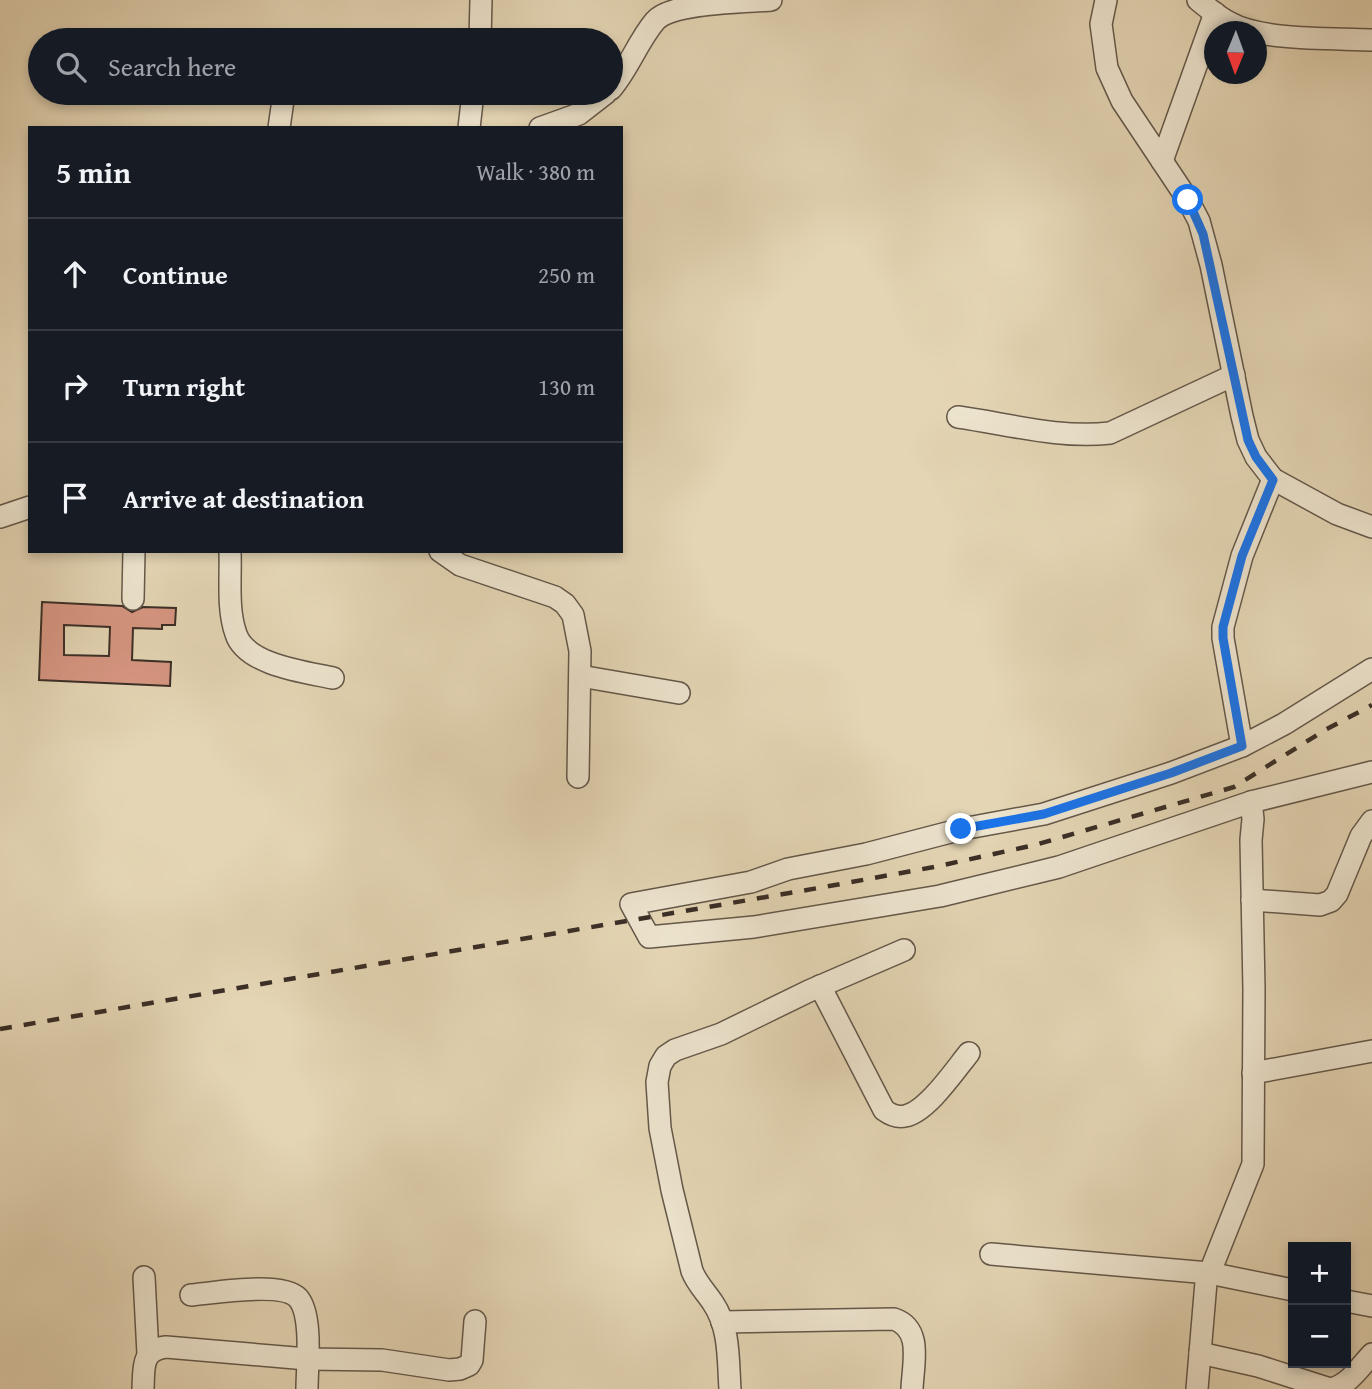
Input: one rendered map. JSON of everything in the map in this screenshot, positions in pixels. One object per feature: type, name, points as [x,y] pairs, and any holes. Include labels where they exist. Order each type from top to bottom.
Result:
[{"type":"street","points":[[480,28],[481,0]]},
{"type":"street","points":[[623,70],[657,18],[663,15],[704,5],[771,0]]},
{"type":"street","points":[[1106,0],[1101,24],[1107,68],[1122,101],[1199,220],[1248,440],[1256,457],[1273,480],[1337,514],[1369,519]]},
{"type":"street","points":[[1162,161],[1207,7],[1232,24],[1266,33],[1372,40]]},
{"type":"street","points":[[279,126],[282,105]]},
{"type":"street","points":[[469,126],[472,105]]},
{"type":"street","points":[[546,126],[579,114],[591,105]]},
{"type":"street","points":[[958,417],[1061,433],[1110,433],[1234,376]]},
{"type":"street","points":[[1242,746],[1223,627],[1242,556],[1273,480]]},
{"type":"street","points":[[0,517],[28,508]]},
{"type":"street","points":[[133,599],[134,553]]},
{"type":"street","points":[[230,553],[232,612],[236,636],[243,646],[252,655],[288,668],[333,678]]},
{"type":"street","points":[[443,553],[460,565],[555,597],[565,604],[573,615],[580,651],[578,777]]},
{"type":"street","points":[[1372,668],[1283,724],[1242,746],[1171,773],[1044,814],[961,829],[866,854],[788,869],[751,882],[631,904],[649,937],[789,921],[940,895],[1059,867],[1251,802],[1372,772]]},
{"type":"street","points":[[580,676],[679,693]]},
{"type":"street","points":[[1198,1389],[1204,1301],[1209,1273],[1253,1164],[1251,802]]},
{"type":"street","points":[[1252,900],[1320,905],[1331,901],[1338,894],[1362,836],[1372,821]]},
{"type":"street","points":[[730,1389],[727,1343],[722,1322],[714,1303],[697,1282],[672,1190],[660,1128],[657,1082],[660,1066],[666,1056],[675,1050],[721,1034],[820,986],[904,950]]},
{"type":"street","points":[[820,986],[884,1111],[892,1115],[904,1117],[916,1112],[969,1053]]},
{"type":"street","points":[[1253,1073],[1372,1051]]},
{"type":"street","points":[[990,1254],[1209,1273],[1288,1289]]},
{"type":"street","points":[[143,1389],[144,1362],[148,1354],[144,1277]]},
{"type":"street","points":[[191,1295],[266,1290],[282,1291],[297,1297],[307,1329],[307,1389]]},
{"type":"street","points":[[1351,1302],[1372,1306]]},
{"type":"street","points":[[722,1322],[894,1319],[911,1329],[914,1338],[912,1389]]},
{"type":"street","points":[[148,1354],[157,1348],[166,1347],[307,1359],[382,1360],[449,1370],[460,1369],[469,1365],[472,1360],[475,1321]]},
{"type":"street","points":[[1200,1353],[1258,1366],[1330,1389],[1338,1388],[1346,1382],[1372,1354]]},
{"type":"building","points":[[42,602],[122,606],[132,612],[143,607],[176,608],[175,625],[162,625],[162,629],[133,628],[132,660],[171,662],[170,686],[39,680]],"holes":[[[64,625],[110,627],[109,656],[64,655]]]},
{"type":"railway","points":[[0,1029],[824,887],[1035,845],[1234,787],[1325,730],[1372,705]]},
{"type":"route","points":[[961,829],[1044,814],[1171,773],[1242,746],[1223,627],[1242,556],[1273,480],[1256,457],[1248,440],[1211,265],[1199,220],[1188,200]]}]
